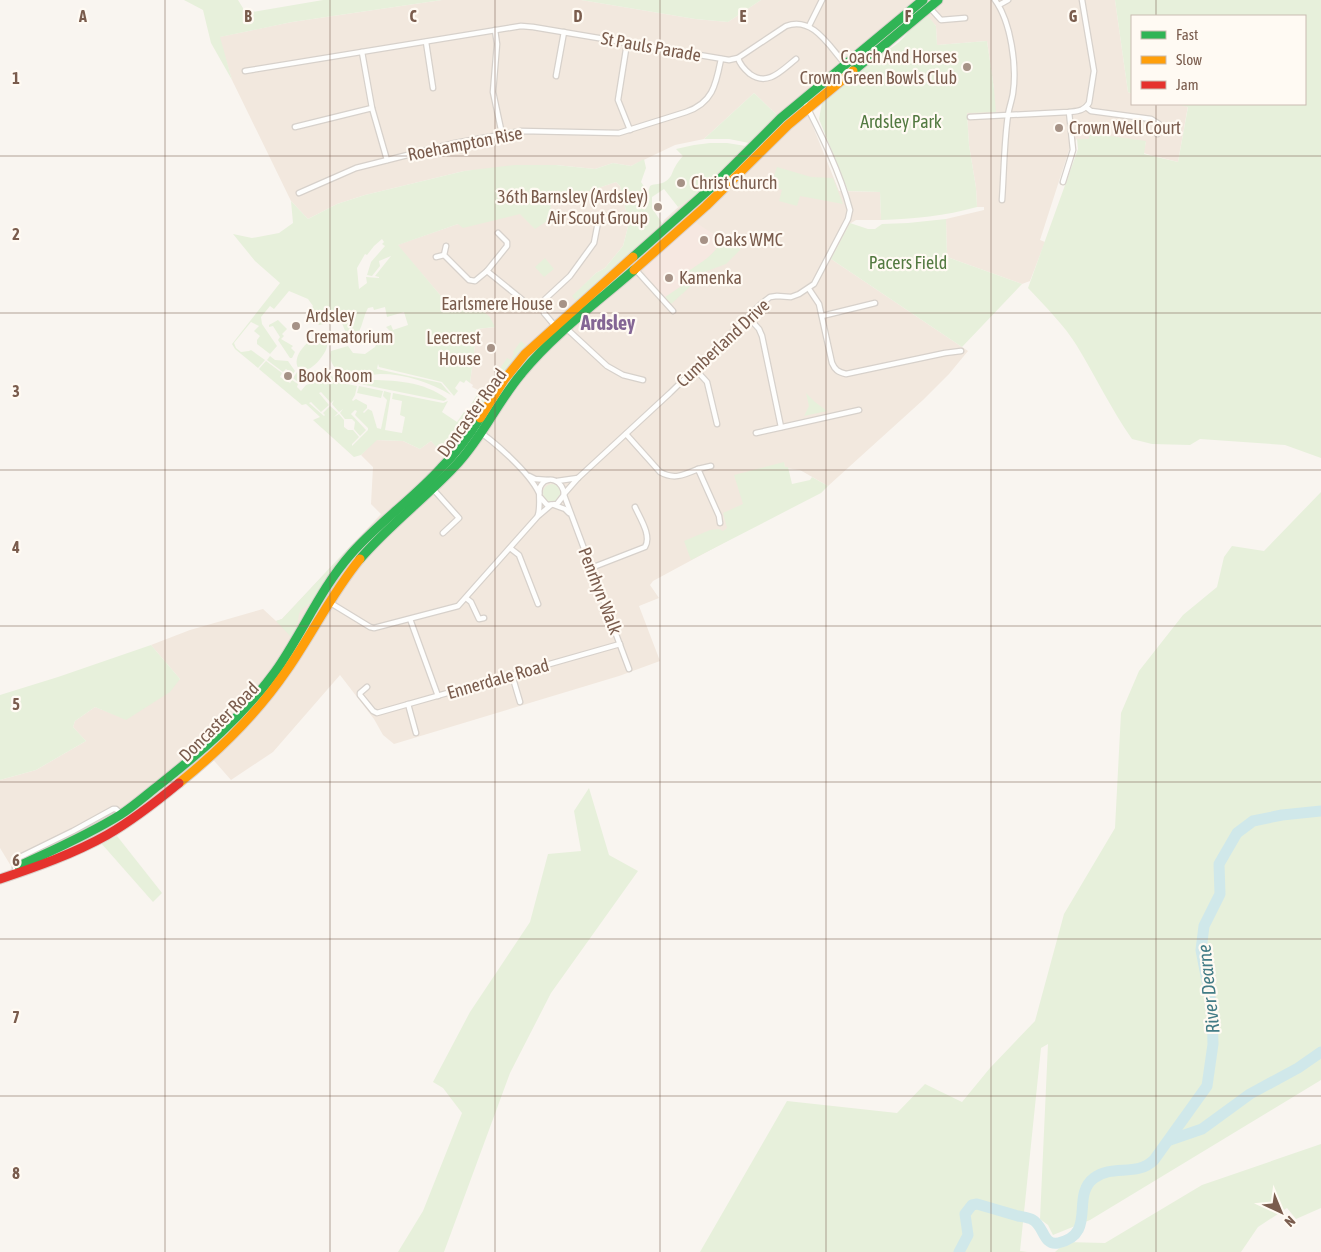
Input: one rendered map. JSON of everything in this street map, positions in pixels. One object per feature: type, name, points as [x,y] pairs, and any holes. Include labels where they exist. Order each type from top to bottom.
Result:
[{"type":"highway","name":"Doncaster Road","points":[[410,503],[478,430],[524,370],[567,328],[634,269],[772,128],[803,99],[848,68],[926,4],[938,0]]},
{"type":"highway","name":"Doncaster Road","points":[[0,879],[74,851],[105,836],[147,808],[214,754],[265,694],[284,658],[329,596],[349,556],[361,542],[410,503],[433,489],[460,462],[504,380],[526,354],[555,326],[665,236],[710,202],[848,68]]},
{"type":"highway","points":[[555,326],[567,328]]},
{"type":"highway","name":"Doncaster Road","points":[[0,879],[15,868],[94,830],[121,814],[240,722]]},
{"type":"highway","points":[[121,814],[130,817],[147,808]]},
{"type":"street","points":[[809,26],[822,0]]},
{"type":"street","points":[[995,0],[999,5],[1010,36],[1013,55],[1013,92],[1008,115],[1002,200]]},
{"type":"street","points":[[999,5],[1008,0]]},
{"type":"street","points":[[970,117],[1082,111],[1086,107],[1089,103],[1094,71],[1082,0]]},
{"type":"street","points":[[926,4],[941,20],[965,18]]},
{"type":"street","points":[[796,59],[775,76],[765,79],[759,78],[743,68],[738,58],[786,26],[797,24],[813,28],[848,68]]},
{"type":"street","name":"St Pauls Parade","points":[[245,71],[528,26],[720,59],[738,58]]},
{"type":"street","points":[[495,30],[497,44],[493,92],[502,134]]},
{"type":"street","points":[[556,76],[564,32]]},
{"type":"street","points":[[426,42],[433,88]]},
{"type":"street","points":[[627,43],[618,100],[630,130]]},
{"type":"street","points":[[362,52],[372,108],[387,160]]},
{"type":"street","name":"Roehampton Rise","points":[[300,193],[356,168],[455,143],[502,134],[521,131],[611,134],[630,130],[695,109],[708,98],[715,86],[720,59]]},
{"type":"street","points":[[803,99],[819,128],[850,210],[848,219],[817,280],[809,289],[817,300],[835,369],[840,373],[846,374],[961,351]]},
{"type":"street","points":[[1086,107],[1091,111],[1151,120],[1159,124],[1157,134]]},
{"type":"street","points":[[295,127],[372,108]]},
{"type":"street","points":[[1063,182],[1066,166],[1073,150],[1069,112]]},
{"type":"street","points":[[555,326],[544,313],[542,302],[570,276],[594,243],[599,218]]},
{"type":"street","points":[[444,255],[469,280],[475,281],[487,271],[507,246],[507,242],[498,233]]},
{"type":"street","points":[[444,255],[446,246]]},
{"type":"street","points":[[436,257],[444,255]]},
{"type":"street","points":[[634,269],[672,311]]},
{"type":"street","points":[[487,271],[530,306],[542,307]]},
{"type":"street","name":"Cumberland Drive","points":[[329,596],[370,627],[374,628],[458,606],[538,516],[552,505],[560,502],[578,478],[770,297],[791,297],[809,289]]},
{"type":"street","points":[[822,316],[875,303]]},
{"type":"street","points":[[748,317],[759,329],[762,336],[781,427]]},
{"type":"street","points":[[567,328],[607,366],[623,375],[643,380]]},
{"type":"street","points":[[695,369],[707,382],[717,424]]},
{"type":"street","points":[[756,433],[859,410]]},
{"type":"street","points":[[478,430],[528,476],[544,503],[566,509],[570,514]]},
{"type":"street","points":[[626,434],[660,472],[666,475],[673,477],[681,476],[711,466]]},
{"type":"street","points":[[698,469],[719,516],[720,523]]},
{"type":"street","points":[[528,476],[535,479],[556,481],[578,478]]},
{"type":"street","points":[[538,516],[542,485],[550,480]]},
{"type":"street","points":[[556,481],[563,487],[564,495]]},
{"type":"street","points":[[433,489],[459,518]]},
{"type":"street","name":"Penrhyn Walk","points":[[564,495],[629,669]]},
{"type":"street","points":[[591,568],[645,547],[648,537],[635,511]]},
{"type":"street","points":[[443,533],[464,514]]},
{"type":"street","points":[[642,523],[647,520]]},
{"type":"street","points":[[510,548],[519,555],[538,604]]},
{"type":"street","points":[[466,598],[471,602],[479,619],[484,618]]},
{"type":"street","points":[[410,619],[438,696]]},
{"type":"street","name":"Ennerdale Road","points":[[367,687],[360,695],[373,712],[376,713],[620,644]]},
{"type":"street","points":[[512,674],[520,702]]},
{"type":"street","points":[[408,704],[416,733]]},
{"type":"shaded area","points":[[442,0],[581,0],[695,19],[728,22],[761,0],[1115,0],[1128,92],[1131,94],[1131,105],[1188,106],[1178,162],[1143,153],[1146,142],[1089,133],[1089,140],[1077,139],[1070,147],[1040,240],[1045,242],[1030,281],[1022,284],[947,257],[946,219],[984,210],[984,207],[977,207],[967,113],[994,89],[987,41],[937,45],[936,26],[915,2],[801,97],[839,191],[880,192],[881,220],[856,220],[851,223],[831,259],[968,351],[949,374],[923,400],[828,486],[800,470],[785,468],[784,463],[751,528],[653,581],[650,585],[659,598],[639,606],[660,661],[619,676],[394,744],[383,735],[374,719],[340,675],[273,752],[231,780],[202,747],[135,800],[107,819],[11,866],[0,848],[0,780],[36,770],[86,741],[73,727],[75,721],[95,707],[126,719],[180,679],[151,645],[190,630],[263,609],[276,621],[282,619],[381,514],[371,504],[373,467],[361,455],[376,440],[403,441],[420,449],[431,441],[445,456],[467,429],[488,395],[472,387],[473,385],[470,383],[477,329],[495,327],[483,312],[462,309],[441,296],[397,245],[458,224],[550,204],[616,182],[620,186],[629,223],[623,246],[605,268],[596,273],[573,296],[613,268],[660,228],[664,220],[685,201],[697,194],[777,115],[754,93],[704,139],[675,145],[631,166],[613,163],[595,169],[556,165],[464,171],[365,195],[337,204],[308,219],[291,201],[232,80],[219,37],[292,22]]},
{"type":"shaded area","points":[[695,222],[732,246],[741,249],[726,264],[701,273],[690,283],[692,285],[671,304],[646,276],[643,269]]},
{"type":"green space","points":[[184,0],[238,0],[246,13],[323,0],[442,0],[292,22],[220,37],[232,80],[211,43],[203,10]]},
{"type":"green space","points":[[581,0],[761,0],[728,22],[695,19]]},
{"type":"green space","points":[[1115,0],[1321,0],[1321,458],[1285,445],[1200,439],[1190,445],[1152,444],[1132,439],[1072,338],[1028,288],[1078,149],[1077,139],[1089,139],[1089,133],[1146,141],[1144,154],[1178,162],[1188,107],[1181,105],[1306,105],[1306,15],[1131,15],[1131,94],[1128,92]]},
{"type":"green space","name":"Ardsley Park","points":[[928,16],[936,26],[937,45],[987,41],[996,112],[967,113],[977,207],[953,213],[881,220],[880,192],[848,191],[819,119],[822,103]]},
{"type":"green space","points":[[754,93],[777,115],[749,143],[729,139],[704,139]]},
{"type":"green space","points":[[778,126],[779,128],[710,197],[669,232],[730,176]]},
{"type":"green space","points":[[727,143],[746,146],[697,194],[678,207],[664,189],[652,197],[652,208],[662,223],[660,228],[576,301],[572,296],[596,273],[605,268],[623,246],[629,223],[620,186],[616,182],[551,204],[550,219],[535,229],[520,214],[463,228],[458,224],[398,245],[441,296],[462,309],[483,311],[490,317],[495,327],[477,329],[470,383],[466,380],[464,383],[460,381],[455,388],[458,391],[454,396],[442,382],[379,367],[378,364],[377,369],[441,383],[451,395],[434,386],[408,377],[380,374],[345,376],[334,366],[330,355],[331,351],[348,346],[353,353],[365,354],[375,347],[377,341],[375,340],[380,335],[385,339],[391,332],[386,327],[391,325],[393,330],[408,325],[404,312],[387,317],[385,307],[374,310],[373,307],[368,308],[357,335],[349,341],[342,323],[338,324],[338,322],[334,322],[331,319],[319,325],[319,321],[309,311],[313,306],[308,299],[289,291],[274,309],[270,306],[261,317],[262,324],[277,346],[270,354],[257,344],[260,336],[254,331],[259,326],[251,322],[234,343],[241,352],[251,350],[265,360],[258,368],[235,349],[232,344],[280,283],[255,261],[233,234],[252,238],[279,233],[293,223],[291,201],[308,219],[337,204],[365,195],[464,171],[515,165],[556,165],[595,169],[613,163],[631,166],[644,159],[646,168],[641,182],[648,192],[650,186],[660,184],[671,176],[683,156],[676,149],[694,145]],"holes":[[[382,239],[384,242],[382,244],[385,246],[371,262],[367,275],[372,276],[380,266],[379,261],[391,256],[375,276],[379,278],[366,277],[367,283],[359,289],[357,268],[365,254],[367,255]]]},
{"type":"green space","points":[[777,167],[811,177],[833,178],[843,204],[800,196],[797,206],[779,201],[782,190],[771,185]]},
{"type":"green space","name":"Pacers Field","points":[[946,219],[947,257],[1022,284],[962,347],[831,259],[850,223],[868,229],[875,229],[882,224]]},
{"type":"green space","points":[[721,238],[732,246],[741,249],[726,264],[702,273],[671,304],[665,297],[683,285],[685,279],[682,275],[711,255]]},
{"type":"green space","points":[[545,258],[554,269],[544,277],[535,267]]},
{"type":"green space","points":[[278,320],[287,329],[282,334],[284,336],[281,339],[293,346],[291,348],[295,352],[292,358],[290,358],[278,340],[280,337],[273,326],[269,327],[269,325]]},
{"type":"green space","points":[[316,336],[325,337],[326,351],[315,365],[302,370],[298,367],[299,354],[305,345]]},
{"type":"green space","points":[[521,341],[526,345],[492,390],[490,387],[492,380],[507,358],[511,360],[513,352]]},
{"type":"green space","points":[[270,356],[275,360],[288,361],[295,371],[293,374],[286,369],[283,372],[267,360]]},
{"type":"green space","points":[[266,361],[282,373],[280,377],[290,383],[292,380],[298,384],[297,387],[301,391],[306,385],[316,383],[313,371],[324,370],[333,373],[330,375],[342,383],[357,386],[352,400],[356,399],[367,405],[363,412],[368,409],[372,411],[377,428],[381,429],[387,400],[383,396],[384,391],[391,393],[385,430],[402,433],[405,417],[400,415],[402,401],[392,399],[393,393],[443,403],[448,401],[442,412],[457,422],[464,412],[470,416],[470,424],[445,457],[431,441],[420,449],[403,441],[377,440],[361,455],[354,457],[313,420],[320,417],[306,404],[302,405],[259,369]],"holes":[[[321,392],[331,403],[334,400],[332,404],[339,412],[343,409],[340,413],[345,419],[352,419],[355,422],[354,429],[360,436],[366,430],[351,414],[355,410],[357,411],[355,415],[368,428],[352,446],[359,437],[353,430],[348,430],[344,427],[344,420],[339,414],[334,417],[338,413],[330,406],[323,413],[324,416],[309,403],[311,402],[321,412],[329,405],[319,393]]]},
{"type":"green space","points":[[297,372],[306,374],[312,372],[314,380],[299,383],[293,378]]},
{"type":"green space","points":[[387,380],[418,385],[428,388],[447,399],[444,401],[350,382]]},
{"type":"green space","points":[[359,386],[383,391],[381,398],[357,393]]},
{"type":"green space","points":[[479,392],[488,395],[481,407],[470,406]]},
{"type":"green space","points":[[806,393],[827,411],[804,416],[809,406]]},
{"type":"green space","points":[[784,462],[785,467],[788,467],[792,484],[810,480],[812,477],[828,486],[821,493],[691,560],[684,541],[710,530],[719,529],[723,531],[727,528],[723,513],[743,504],[734,475]]},
{"type":"green space","points":[[552,484],[558,487],[561,493],[558,499],[552,502],[546,499],[543,493],[546,487]]},
{"type":"green space","points":[[1321,492],[1321,1080],[1090,1220],[1053,1235],[1048,1225],[1040,1219],[1048,1044],[1041,1048],[1020,1251],[1028,1252],[700,1252],[787,1101],[897,1113],[925,1084],[962,1102],[990,1068],[1035,1021],[1064,914],[1115,828],[1121,713],[1139,671],[1183,615],[1217,587],[1224,557],[1232,546],[1264,551]]},
{"type":"green space","points":[[354,542],[330,573],[313,601],[301,610],[297,627],[291,637],[276,621],[282,619]]},
{"type":"green space","points":[[151,645],[180,679],[170,692],[126,720],[95,707],[75,721],[73,727],[86,741],[36,770],[0,780],[0,695]]},
{"type":"green space","points":[[225,735],[227,736],[139,809],[131,813],[211,748]]},
{"type":"green space","points":[[589,788],[609,855],[638,871],[551,993],[510,1073],[444,1252],[398,1252],[423,1211],[462,1113],[443,1088],[433,1082],[470,1012],[530,922],[548,854],[581,851],[574,811]]},
{"type":"green space","points":[[117,836],[162,893],[153,902],[101,843]]},
{"type":"green space","points":[[1321,1144],[1321,1208],[1296,1219],[1287,1208],[1258,1227],[1241,1252],[1055,1252],[1066,1242],[1105,1243],[1202,1185]]},
{"type":"waterway","name":"River Dearne","points":[[959,1252],[968,1235],[965,1214],[972,1205],[977,1204],[1031,1219],[1037,1223],[1049,1242],[1058,1243],[1070,1238],[1077,1232],[1081,1223],[1084,1194],[1087,1186],[1094,1178],[1109,1172],[1140,1168],[1154,1160],[1207,1086],[1213,1044],[1212,1007],[1201,950],[1204,926],[1220,894],[1219,864],[1237,833],[1253,821],[1282,815],[1321,811]]},
{"type":"waterway","name":"River Dearne","points":[[1170,1140],[1202,1129],[1250,1094],[1298,1068],[1321,1052]]},
{"type":"traffic: fast","points":[[633,257],[713,186],[781,118],[923,0]]},
{"type":"traffic: fast","points":[[853,71],[938,0]]},
{"type":"traffic: fast","points":[[360,559],[467,453],[505,395],[534,359],[575,320],[634,270]]},
{"type":"traffic: fast","points":[[19,866],[83,836],[120,815],[175,772],[236,718],[275,672],[320,597],[351,554],[447,462],[480,418]]},
{"type":"traffic: slow","points":[[634,270],[706,206],[788,125],[853,71]]},
{"type":"traffic: slow","points":[[480,418],[504,380],[525,354],[633,257]]},
{"type":"traffic: slow","points":[[179,783],[209,758],[263,702],[287,670],[340,586],[360,559]]},
{"type":"traffic: jam","points":[[0,879],[41,865],[94,842],[126,823],[179,783]]},
{"type":"place","name":"Coach And Horses Crown Green Bowls Club","points":[[967,67]]},
{"type":"place","name":"Crown Well Court","points":[[1059,128]]},
{"type":"place","name":"Christ Church","points":[[681,183]]},
{"type":"place","name":"36th Barnsley (Ardsley) Air Scout Group","points":[[658,207]]},
{"type":"place","name":"Oaks WMC","points":[[704,240]]},
{"type":"place","name":"Kamenka","points":[[669,278]]},
{"type":"place","name":"Earlsmere House","points":[[563,304]]},
{"type":"place","name":"Ardsley Crematorium","points":[[296,326]]},
{"type":"place","name":"Leecrest House","points":[[491,348]]},
{"type":"place","name":"Book Room","points":[[288,376]]},
{"type":"district","name":"Ardsley","points":[[608,323]]}]
